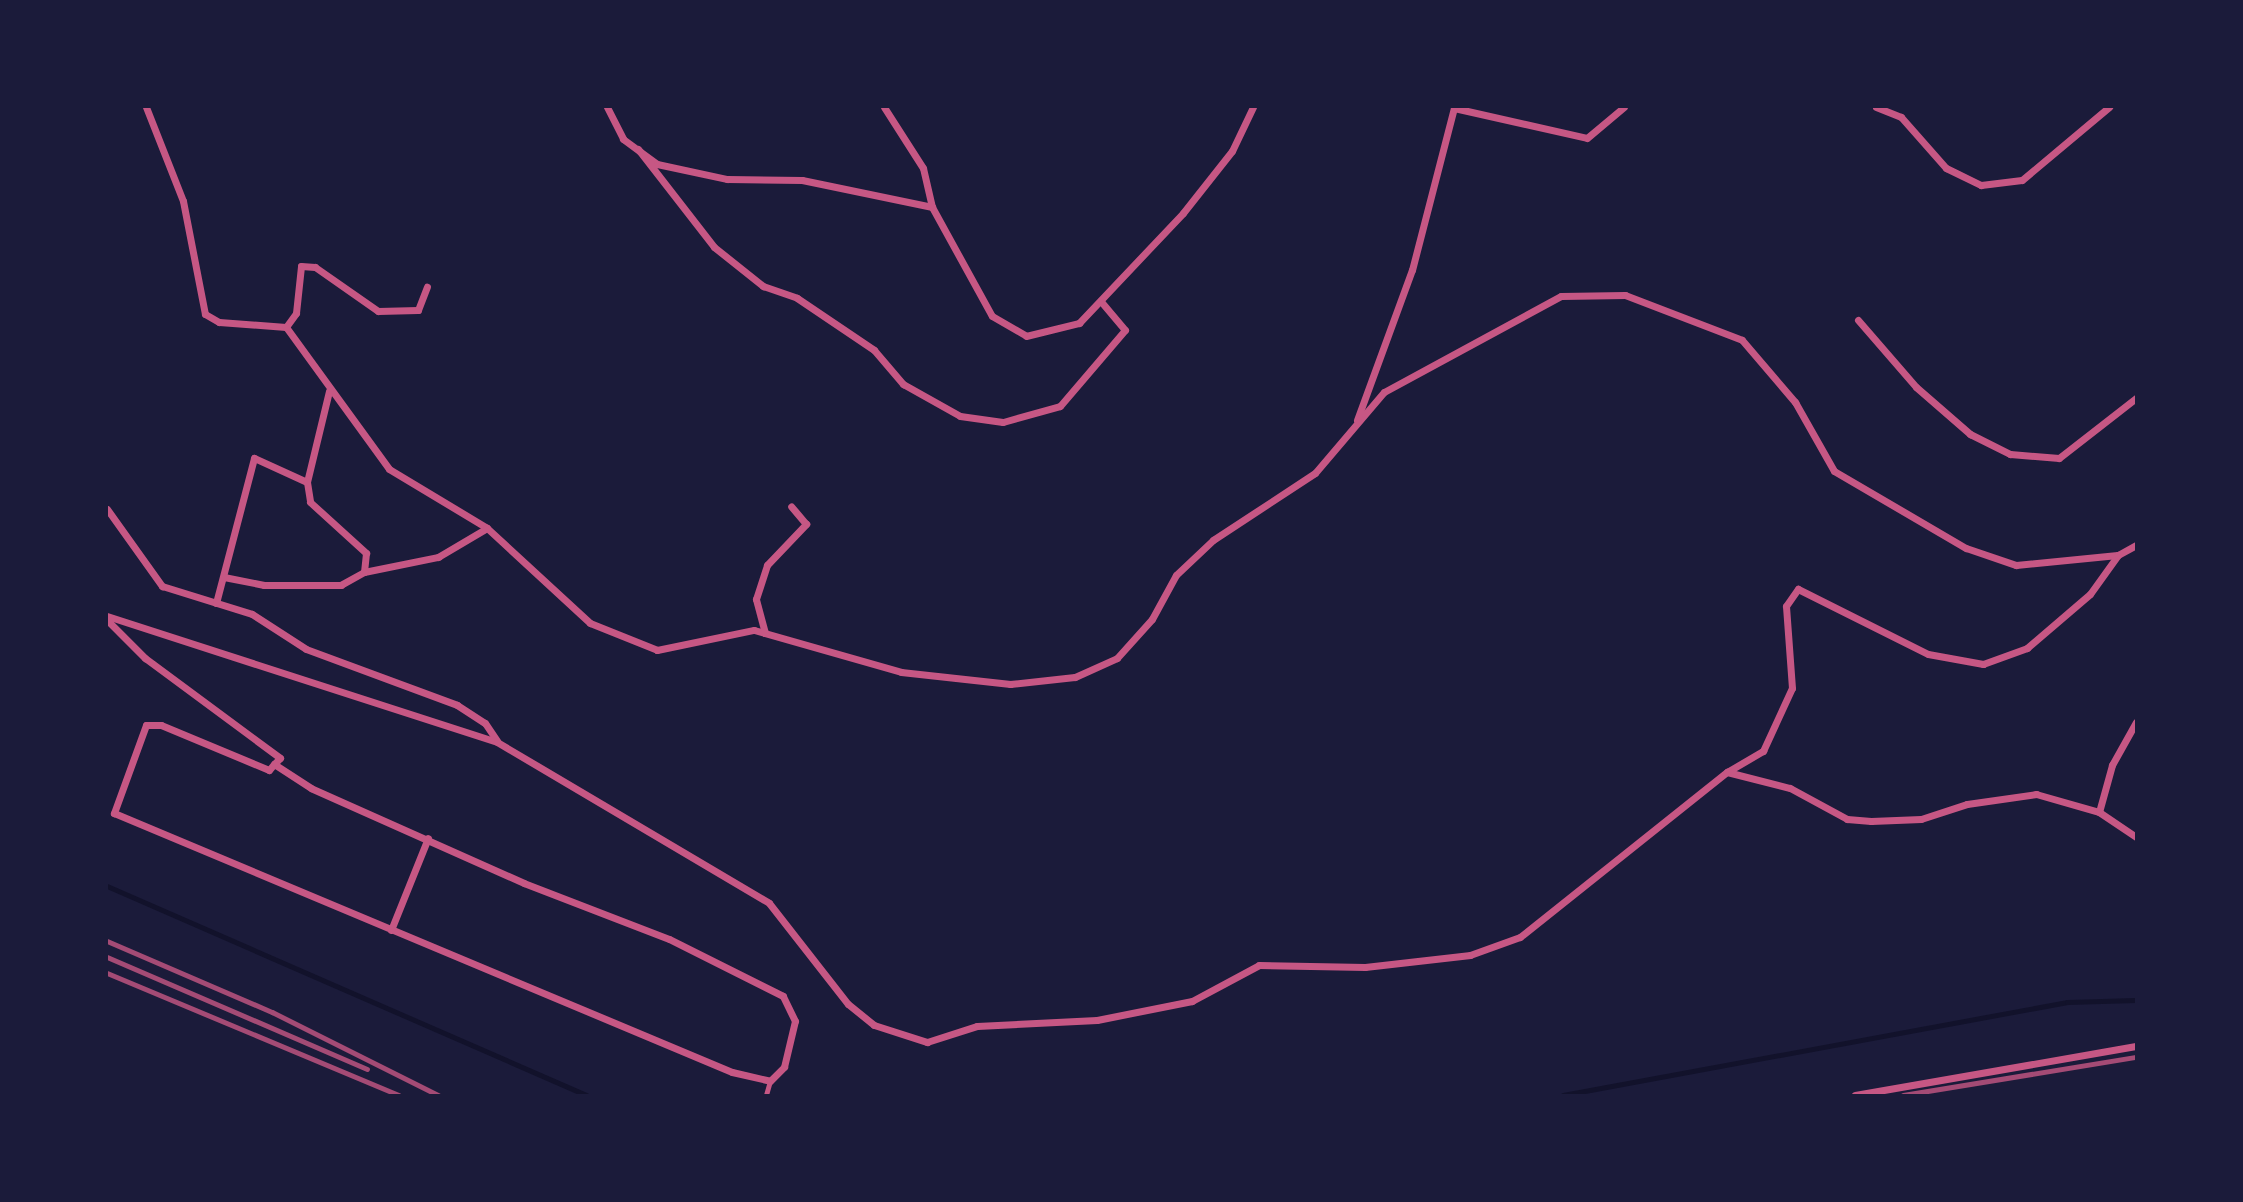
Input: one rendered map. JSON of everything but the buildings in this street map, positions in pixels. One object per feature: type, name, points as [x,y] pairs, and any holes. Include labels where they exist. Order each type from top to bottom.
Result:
[{"type":"street","points":[[146,107],[183,201],[205,314],[219,323],[286,327]]},
{"type":"street","points":[[607,107],[623,139],[657,164],[727,179],[802,180],[932,206]]},
{"type":"street","points":[[884,107],[923,168],[932,206],[992,316],[1026,337],[1079,323],[1101,301],[1232,150],[1253,107]]},
{"type":"street","points":[[1354,427],[1412,270],[1454,107],[1587,138],[1625,107]]},
{"type":"street","points":[[1876,107],[1901,117],[1946,168],[1982,184],[2022,180],[2109,107]]},
{"type":"street","points":[[638,149],[714,247],[763,286],[797,298],[874,350],[903,384],[960,416],[1003,422],[1060,406],[1125,330],[1101,301]]},
{"type":"street","points":[[286,327],[296,313],[302,267],[315,267],[378,311],[418,310],[427,287]]},
{"type":"street","points":[[286,327],[329,391],[389,469],[487,528],[590,623],[628,643],[657,650],[717,635],[765,633],[913,674],[1010,684],[1075,677],[1117,658],[1152,619],[1176,575],[1213,540],[1315,474],[1384,392],[1561,296],[1625,295],[1742,340],[1795,402],[1834,471],[1966,548],[2016,565],[2118,555],[2136,545]]},
{"type":"street","points":[[1858,320],[1916,387],[1970,434],[2010,454],[2059,458],[2136,398]]},
{"type":"street","points":[[329,391],[307,482],[310,502],[366,553],[364,572]]},
{"type":"street","points":[[216,603],[254,458],[307,482]]},
{"type":"street","points":[[765,633],[756,599],[767,565],[806,523],[791,506]]},
{"type":"street","points":[[107,509],[162,586],[252,614],[306,649],[363,674],[457,705],[485,723],[497,741]]},
{"type":"street","points":[[224,578],[301,587],[341,585],[364,572],[438,557],[487,528]]},
{"type":"street","points":[[107,618],[497,741],[769,903],[848,1004],[874,1025],[927,1042],[977,1026],[1097,1020],[1192,1001],[1259,965],[1365,967],[1470,956],[1520,937],[1727,772],[1763,751],[1792,688],[1786,606],[1798,589],[1928,654],[1983,664],[2027,648],[2090,594],[2118,555]]},
{"type":"street","points":[[107,618],[145,658],[262,741],[280,758],[274,764],[269,770],[161,725],[146,725],[114,813],[732,1072],[770,1081],[784,1067],[795,1021],[783,996],[669,939],[311,788],[274,764]]},
{"type":"street","points":[[2099,812],[2112,765],[2136,722]]},
{"type":"street","points":[[1727,772],[1790,788],[1847,819],[1922,819],[1967,804],[2036,794],[2099,812],[2136,837]]},
{"type":"street","points":[[391,930],[428,838]]},
{"type":"street","points":[[1855,1095],[2136,1046]]},
{"type":"lane","points":[[766,1095],[770,1081]]},
{"type":"waterway","points":[[107,886],[586,1095]]},
{"type":"waterway","points":[[1563,1095],[2067,1002],[2136,1000]]},
{"type":"railway","points":[[107,941],[272,1012],[438,1095]]},
{"type":"railway","points":[[107,957],[367,1069]]},
{"type":"railway","points":[[107,973],[399,1095]]},
{"type":"railway","points":[[1903,1095],[2136,1057]]}]
